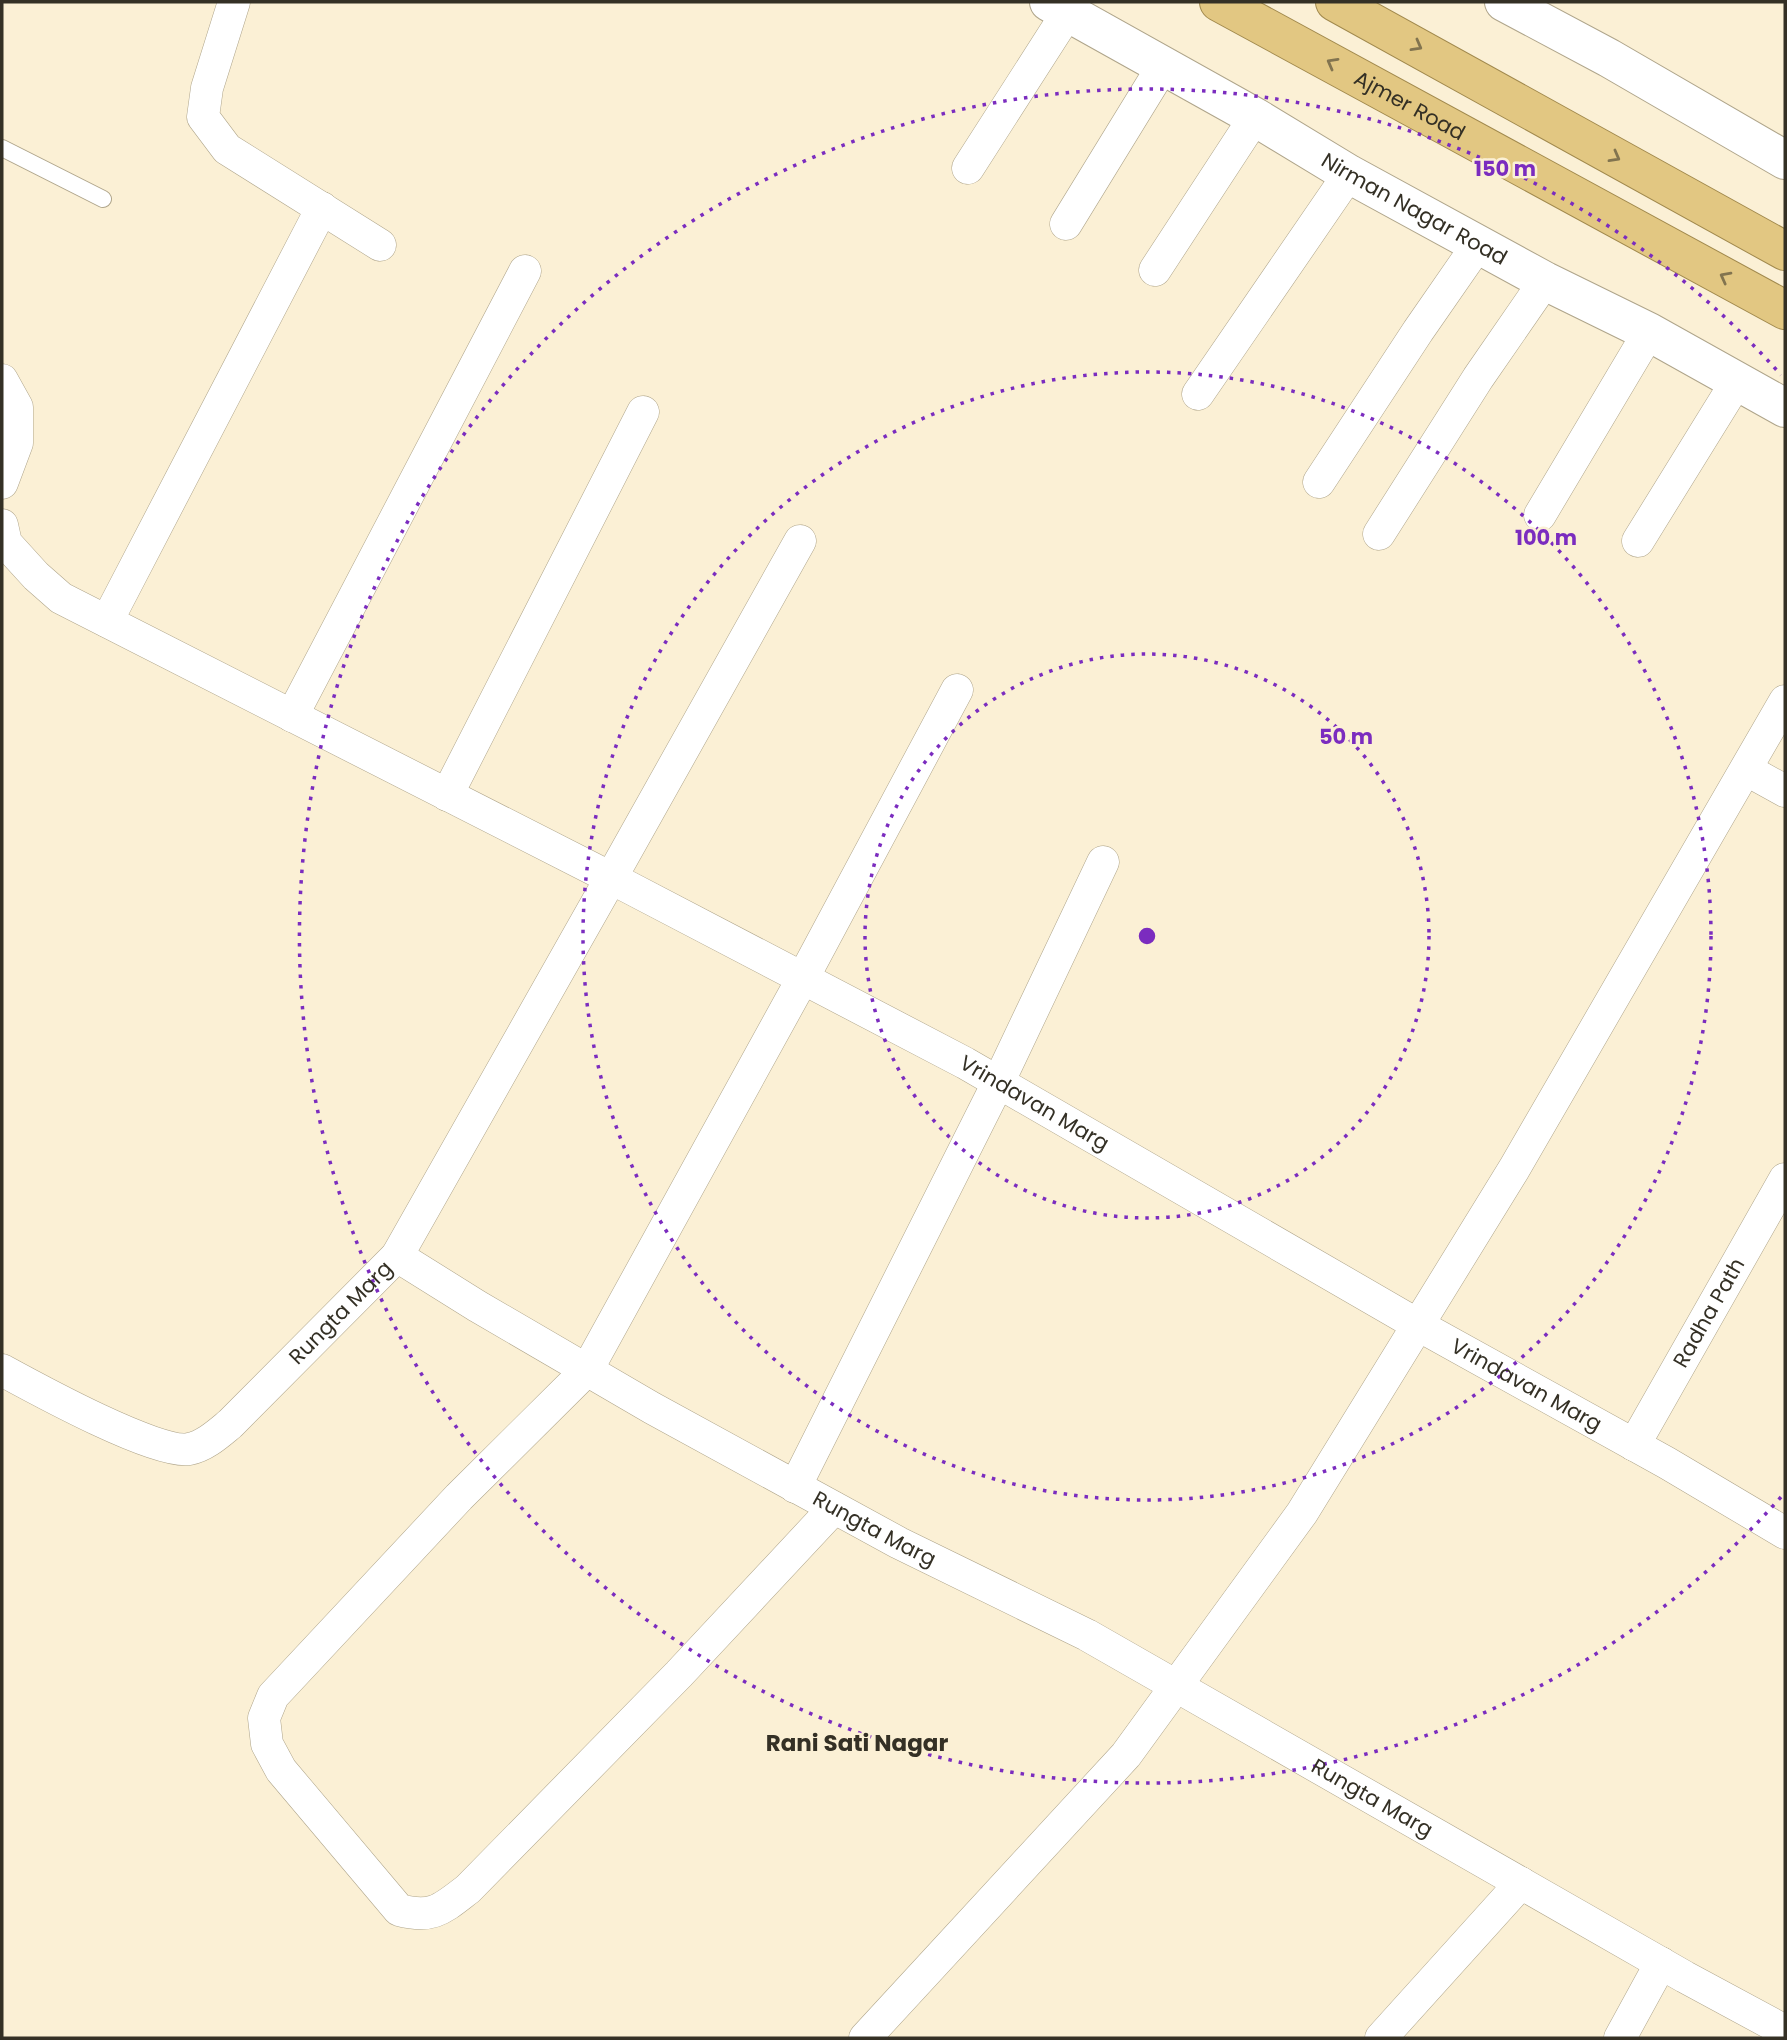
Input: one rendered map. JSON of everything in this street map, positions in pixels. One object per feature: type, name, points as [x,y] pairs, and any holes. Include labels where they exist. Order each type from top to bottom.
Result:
[{"type":"highway","name":"Ajmer Road","points":[[1219,2],[1785,310]]},
{"type":"highway","points":[[1335,2],[1785,251]]},
{"type":"street","points":[[234,2],[207,88],[202,117],[227,149],[380,245]]},
{"type":"street","points":[[1504,2],[1609,58],[1785,160]]},
{"type":"street","points":[[968,168],[1058,7]]},
{"type":"street","name":"Nirman Nagar Road","points":[[1058,7],[1255,117],[1349,174],[1545,281],[1649,332],[1785,408]]},
{"type":"street","points":[[1066,223],[1163,65]]},
{"type":"street","points":[[1155,270],[1255,117]]},
{"type":"street","points":[[1198,394],[1349,174]]},
{"type":"street","points":[[107,621],[322,208]]},
{"type":"street","points":[[1320,482],[1479,243]]},
{"type":"street","points":[[292,716],[525,271]]},
{"type":"street","points":[[1379,534],[1478,378],[1545,281]]},
{"type":"street","points":[[1540,515],[1649,332]]},
{"type":"street","points":[[2,380],[18,407],[17,443],[2,483]]},
{"type":"street","points":[[1639,541],[1737,381]]},
{"type":"street","points":[[447,795],[643,412]]},
{"type":"street","name":"Vrindavan Marg","points":[[2,525],[6,543],[36,576],[61,598],[611,878],[999,1082],[1418,1325],[1785,1533]]},
{"type":"street","points":[[397,1256],[800,541]]},
{"type":"street","points":[[834,1508],[679,1674],[468,1889],[433,1912],[417,1914],[399,1910],[281,1770],[267,1744],[264,1718],[272,1696],[459,1497],[587,1370],[803,978],[957,690]]},
{"type":"street","points":[[865,2038],[1126,1755],[1302,1513],[1514,1169],[1785,701]]},
{"type":"street","points":[[1747,770],[1785,791]]},
{"type":"street","points":[[795,1487],[999,1082],[1103,862]]},
{"type":"street","name":"Radha Path","points":[[1633,1445],[1785,1179]]},
{"type":"street","name":"Rungta Marg","points":[[2,1370],[114,1427],[168,1447],[189,1449],[214,1438],[397,1256],[587,1370],[795,1487],[899,1544],[1087,1635],[1785,2031]]},
{"type":"street","points":[[1381,2038],[1521,1883]]},
{"type":"street","points":[[1619,2038],[1661,1963]]},
{"type":"lane","points":[[2,148],[103,199]]},
{"type":"district","name":"Rani Sati Nagar","points":[[857,1743]]}]
